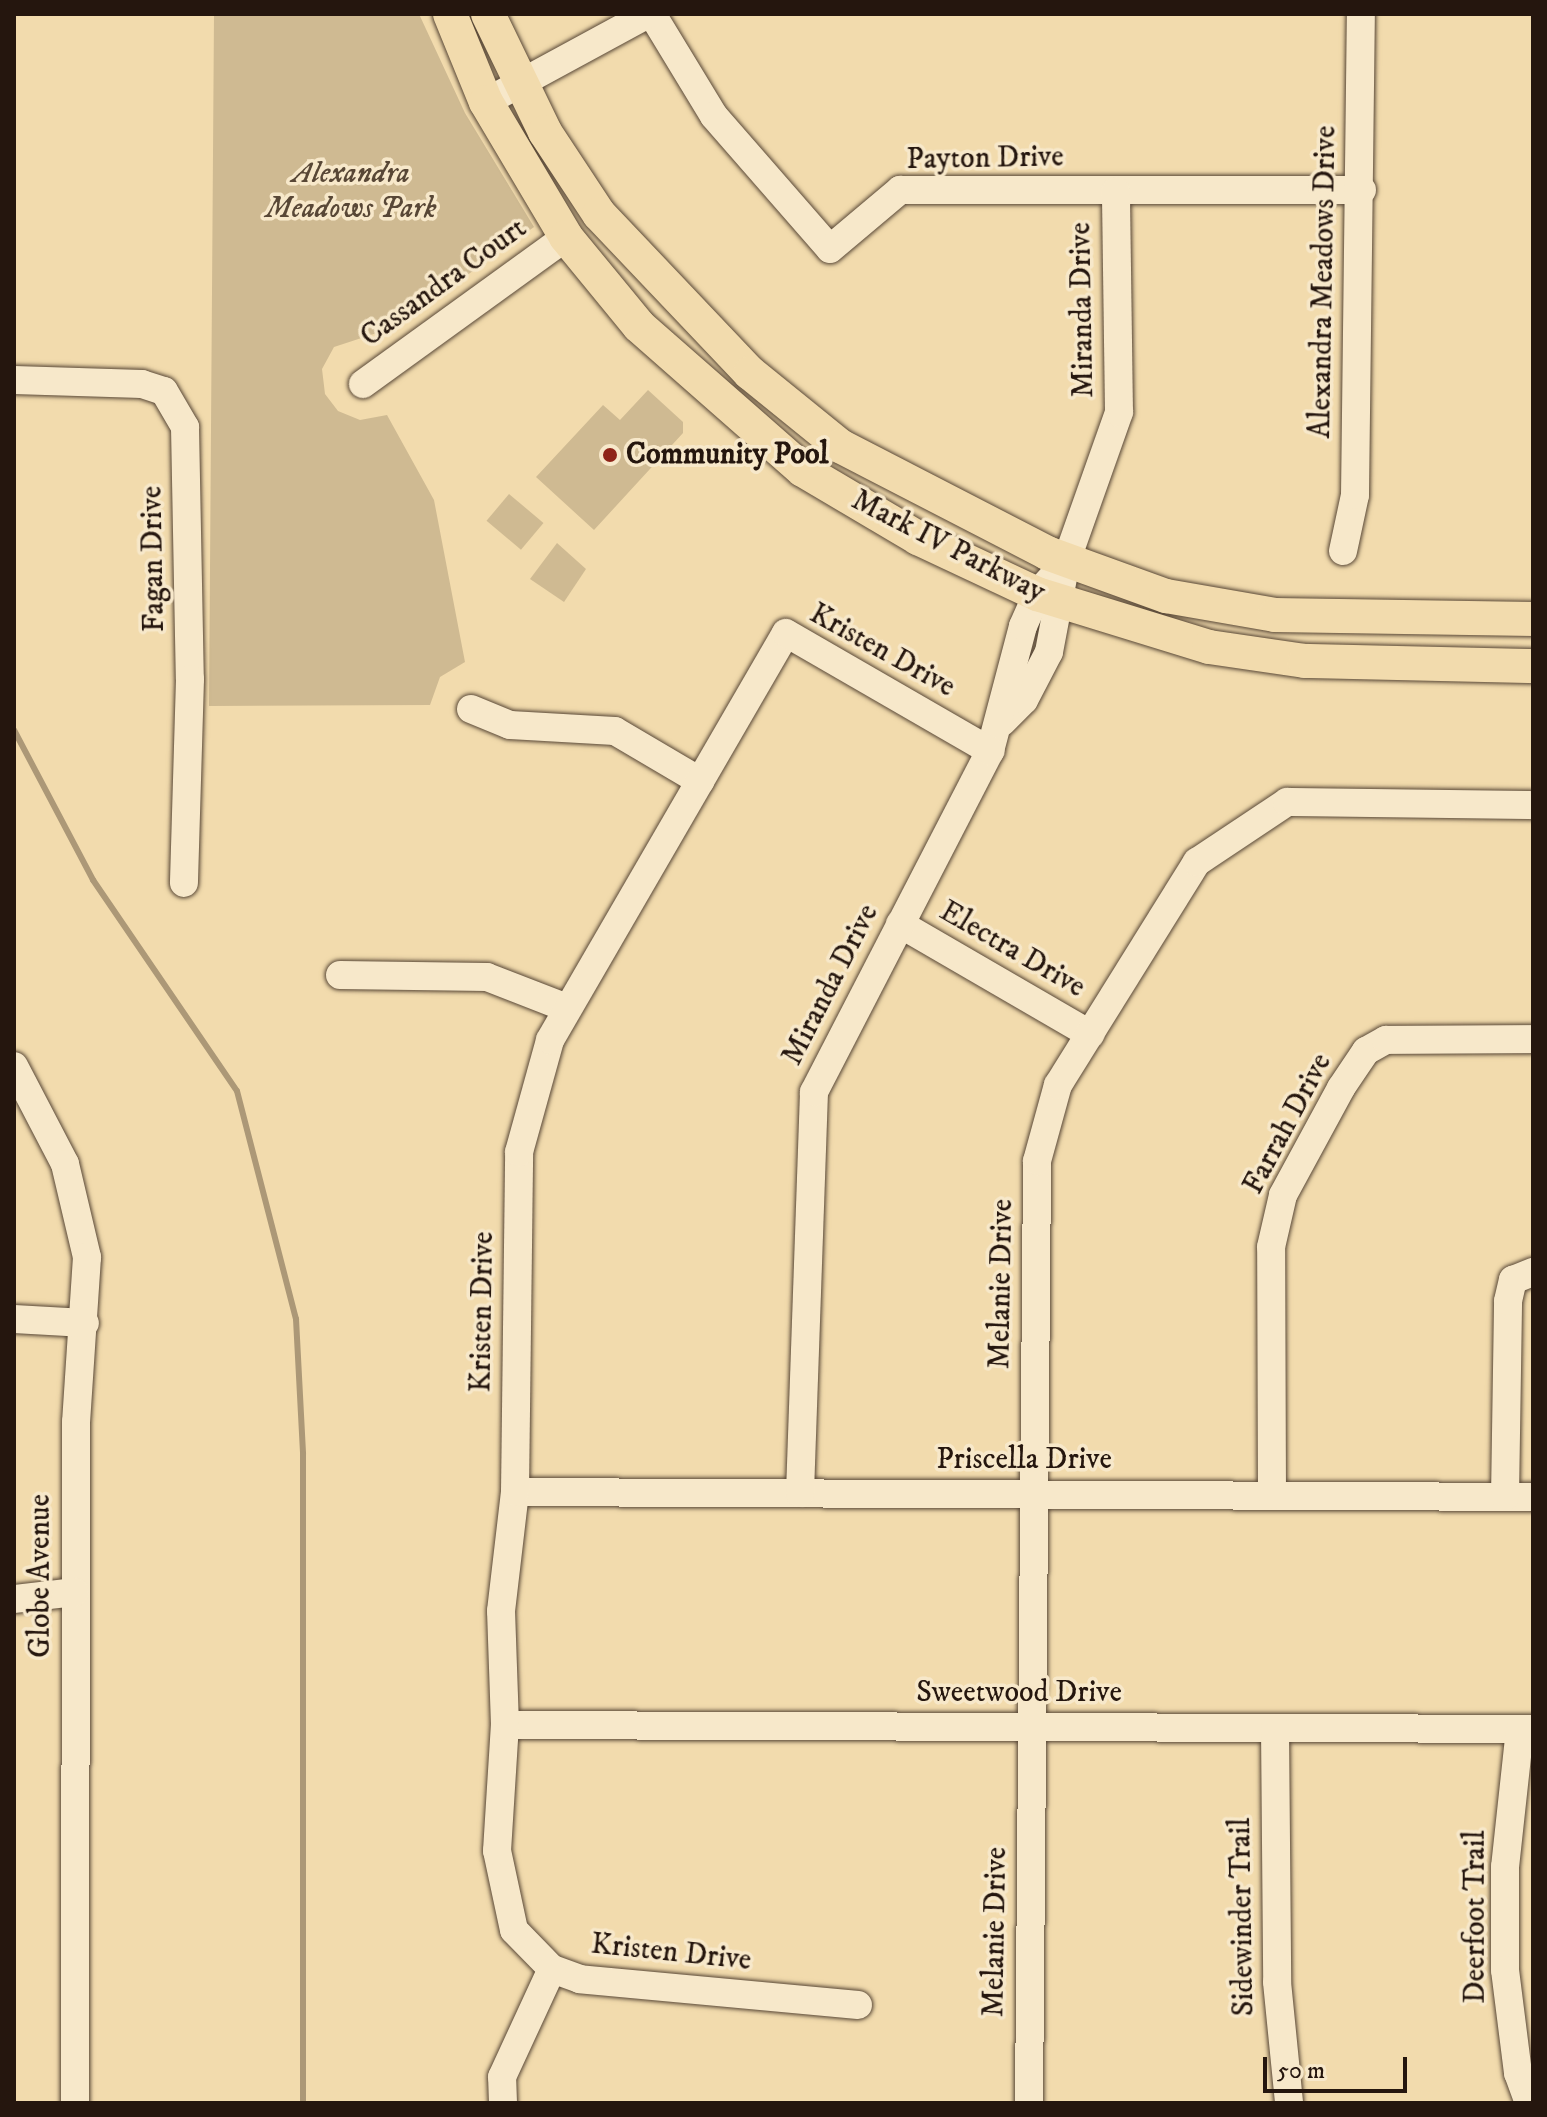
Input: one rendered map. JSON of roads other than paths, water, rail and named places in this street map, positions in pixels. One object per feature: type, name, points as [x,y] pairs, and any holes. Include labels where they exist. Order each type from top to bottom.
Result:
[{"type":"main road","name":"Mark IV Parkway","points":[[450,14],[486,102],[566,237],[639,326],[803,470],[918,538],[1050,599],[1209,647],[1305,661],[1533,666]]},
{"type":"main road","name":"Mark IV Parkway","points":[[488,14],[519,83],[599,214],[750,373],[840,446],[1066,562],[1166,596],[1275,615],[1533,619]]},
{"type":"street","points":[[486,102],[650,14]]},
{"type":"street","name":"Payton Drive","points":[[650,14],[714,116],[830,249],[900,190],[1362,190]]},
{"type":"street","name":"Alexandra Meadows Drive","points":[[1343,551],[1355,495],[1362,190],[1361,14]]},
{"type":"street","name":"Miranda Drive","points":[[800,1493],[814,1092],[990,751],[1002,722],[1040,674],[1050,599],[1119,412],[1116,191]]},
{"type":"street","name":"Cassandra Court","points":[[363,384],[566,237]]},
{"type":"street","name":"Fagan Drive","points":[[14,380],[142,384],[164,391],[185,427],[190,679],[184,883]]},
{"type":"street","name":"Kristen Drive","points":[[858,2005],[615,1984],[552,1969],[514,1930],[504,1895],[497,1851],[505,1725],[501,1611],[515,1492],[519,1152],[534,1074],[567,1008],[786,633],[990,751]]},
{"type":"street","points":[[471,709],[510,725],[615,731],[700,781]]},
{"type":"street","name":"Melanie Drive","points":[[1029,2103],[1037,1161],[1058,1085],[1197,862],[1287,802],[1533,805]]},
{"type":"street","name":"Electra Drive","points":[[900,924],[1090,1034]]},
{"type":"street","points":[[340,975],[487,977],[567,1008]]},
{"type":"street","name":"Farrah Drive","points":[[1272,1495],[1271,1247],[1283,1195],[1341,1088],[1366,1051],[1386,1040],[1533,1039]]},
{"type":"street","name":"Globe Avenue","points":[[14,1066],[56,1143],[80,1210],[85,1323],[75,1592],[75,2103]]},
{"type":"street","points":[[1519,1497],[1508,1301],[1513,1280],[1533,1272]]},
{"type":"street","points":[[14,1319],[85,1323]]},
{"type":"street","name":"Priscella Drive","points":[[515,1492],[1519,1497]]},
{"type":"street","points":[[14,1599],[75,1592]]},
{"type":"street","name":"Sweetwood Drive","points":[[505,1725],[1526,1729]]},
{"type":"street","name":"Sidewinder Trail","points":[[1275,1728],[1277,1982],[1289,2103]]},
{"type":"street","name":"Deerfoot Trail","points":[[1526,1729],[1505,1867],[1505,1970],[1518,2073],[1529,2103]]},
{"type":"street","points":[[503,2103],[502,2077],[552,1969]]},
{"type":"waterway","points":[[14,730],[93,880],[237,1091],[296,1319],[303,1454],[303,2103]]},
{"type":"place","name":"Community Pool","points":[[610,455]]},
{"type":"park label","name":"Alexandra Meadows Park","points":[[351,191]]}]
